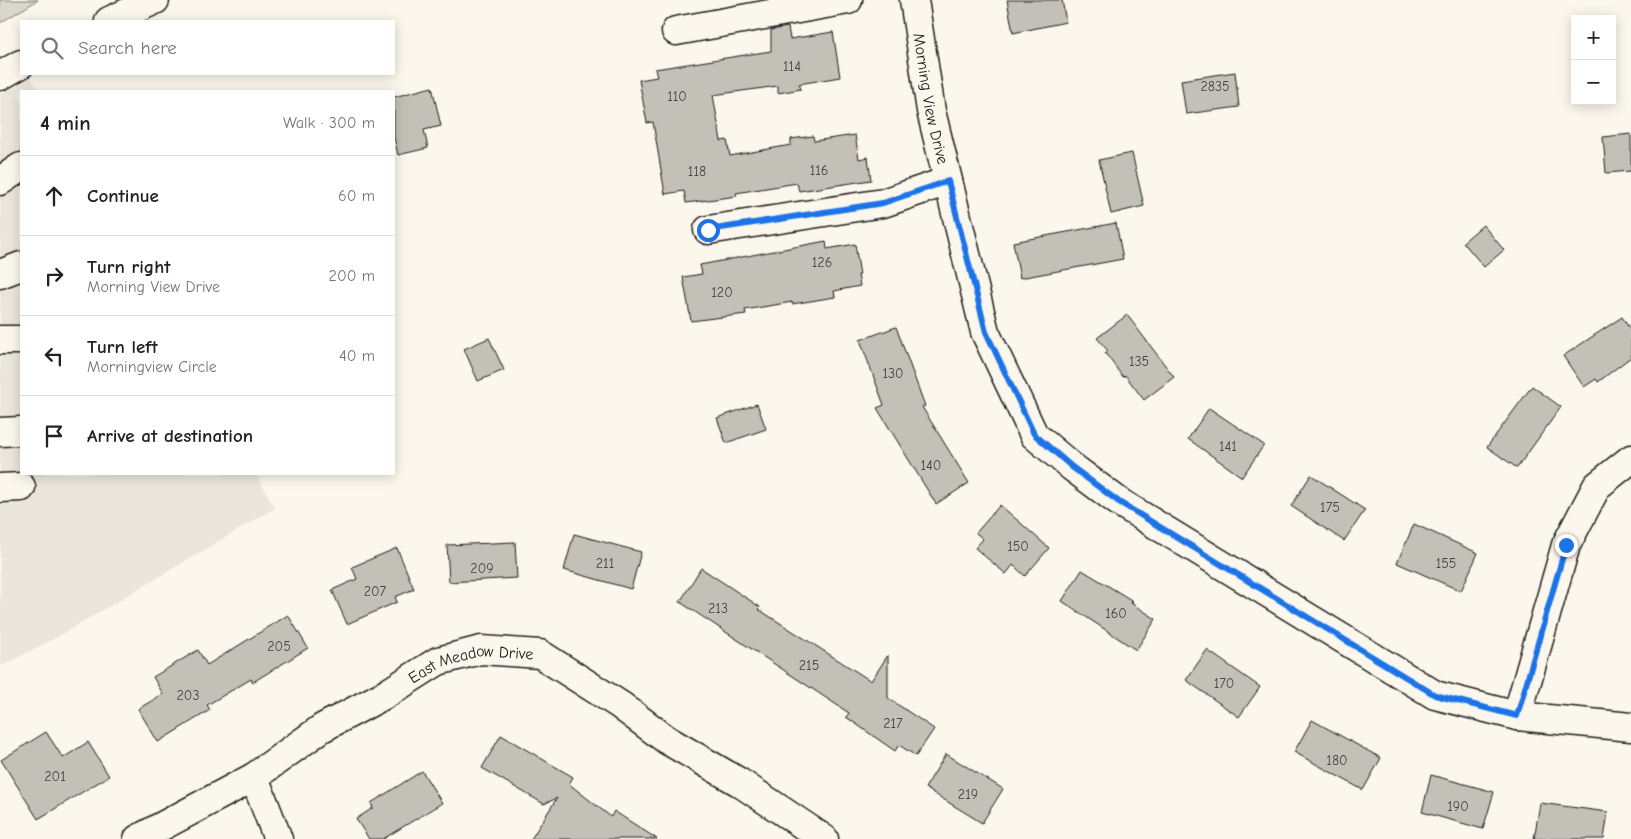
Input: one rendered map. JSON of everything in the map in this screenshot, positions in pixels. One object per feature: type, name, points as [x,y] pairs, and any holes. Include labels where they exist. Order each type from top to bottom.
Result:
[{"type":"street","points":[[111,20],[155,0]]},
{"type":"street","points":[[676,32],[848,0]]},
{"type":"street","name":"Morning View Drive","points":[[914,0],[931,111],[986,332],[1034,434],[1072,467],[1119,502],[1435,695],[1517,716],[1631,726]]},
{"type":"street","points":[[0,76],[20,65]]},
{"type":"street","points":[[0,181],[20,168]]},
{"type":"street","points":[[708,230],[883,203],[948,181]]},
{"type":"street","points":[[0,274],[20,266]]},
{"type":"street","points":[[0,340],[20,340]]},
{"type":"street","points":[[0,432],[20,431]]},
{"type":"street","points":[[1517,716],[1566,545],[1597,486],[1631,459]]},
{"type":"street","name":"East Meadow Drive","points":[[138,839],[254,778],[322,728],[386,694],[438,661],[481,650],[540,654],[620,705],[667,740],[739,782],[824,839]]},
{"type":"street","points":[[254,778],[278,839]]},
{"type":"shaded area","points":[[0,0],[38,0],[0,23]]},
{"type":"shaded area","points":[[30,76],[38,90],[20,90],[20,475],[257,475],[275,508],[57,637],[0,667],[0,95]]},
{"type":"building","points":[[1007,0],[1062,0],[1066,22],[1013,33]]},
{"type":"building","points":[[788,27],[790,39],[833,32],[840,77],[799,84],[801,89],[778,93],[778,86],[713,95],[721,141],[727,140],[730,156],[791,145],[791,139],[813,136],[814,141],[855,135],[859,159],[868,157],[871,180],[799,191],[797,183],[736,193],[737,196],[686,203],[684,191],[665,194],[653,122],[647,123],[639,80],[657,77],[655,69],[771,51],[771,30]]},
{"type":"building","points":[[1235,72],[1239,107],[1186,114],[1181,80]]},
{"type":"building","points":[[432,87],[441,126],[424,130],[428,148],[398,155],[395,142],[395,97]]},
{"type":"building","points":[[1631,134],[1631,171],[1606,173],[1603,137]]},
{"type":"building","points":[[1132,153],[1144,206],[1111,214],[1099,160]]},
{"type":"building","points":[[1116,223],[1123,259],[1020,278],[1013,242]]},
{"type":"building","points":[[1483,225],[1504,250],[1484,267],[1463,242]]},
{"type":"building","points":[[826,241],[827,249],[855,244],[860,286],[834,291],[835,297],[745,310],[746,314],[691,321],[683,277],[702,274],[700,265]]},
{"type":"building","points":[[1127,315],[1174,377],[1144,400],[1125,375],[1123,377],[1105,353],[1108,351],[1097,338]]},
{"type":"building","points":[[1622,317],[1631,331],[1631,357],[1598,382],[1596,379],[1584,387],[1563,356]]},
{"type":"building","points":[[896,327],[925,406],[922,407],[969,483],[936,504],[877,408],[884,405],[860,340]]},
{"type":"building","points":[[489,338],[504,370],[478,381],[464,349]]},
{"type":"building","points":[[1532,386],[1561,407],[1517,468],[1487,447]]},
{"type":"building","points":[[757,404],[766,429],[726,443],[717,418]]},
{"type":"building","points":[[1209,408],[1264,445],[1242,477],[1188,439]]},
{"type":"building","points":[[1311,475],[1365,510],[1344,541],[1291,506]]},
{"type":"building","points":[[1000,505],[1049,548],[1025,576],[1013,565],[1006,574],[975,548],[983,539],[976,533]]},
{"type":"building","points":[[1414,524],[1478,553],[1461,591],[1397,563]]},
{"type":"building","points":[[574,534],[641,552],[631,589],[564,570]]},
{"type":"building","points":[[515,542],[517,578],[449,582],[447,545]]},
{"type":"building","points":[[397,548],[414,589],[395,597],[397,602],[347,624],[332,590],[357,579],[352,567]]},
{"type":"building","points":[[701,568],[760,607],[758,609],[871,681],[888,655],[888,698],[934,729],[916,756],[899,745],[895,751],[846,717],[849,713],[680,602]]},
{"type":"building","points":[[1082,570],[1133,601],[1131,603],[1156,619],[1136,650],[1062,601]]},
{"type":"building","points":[[288,615],[308,648],[253,682],[251,679],[207,705],[210,710],[158,742],[138,709],[163,694],[153,677],[198,650],[207,665]]},
{"type":"building","points":[[1207,650],[1260,687],[1239,717],[1186,680]]},
{"type":"building","points":[[1312,720],[1381,758],[1363,790],[1294,752]]},
{"type":"building","points":[[46,732],[63,758],[88,742],[109,776],[38,819],[1,760]]},
{"type":"building","points":[[501,735],[573,777],[569,784],[611,817],[614,811],[657,839],[531,839],[557,798],[544,804],[482,768]]},
{"type":"building","points":[[946,754],[1003,789],[982,823],[925,788]]},
{"type":"building","points":[[422,771],[442,803],[383,839],[369,839],[356,819],[373,808],[371,803]]},
{"type":"building","points":[[1431,775],[1494,792],[1483,829],[1422,812]]},
{"type":"building","points":[[1540,803],[1608,812],[1604,839],[1534,839]]},
{"type":"route","points":[[708,230],[883,203],[948,181],[986,332],[1034,434],[1072,467],[1119,502],[1435,695],[1517,716],[1566,545]]}]
